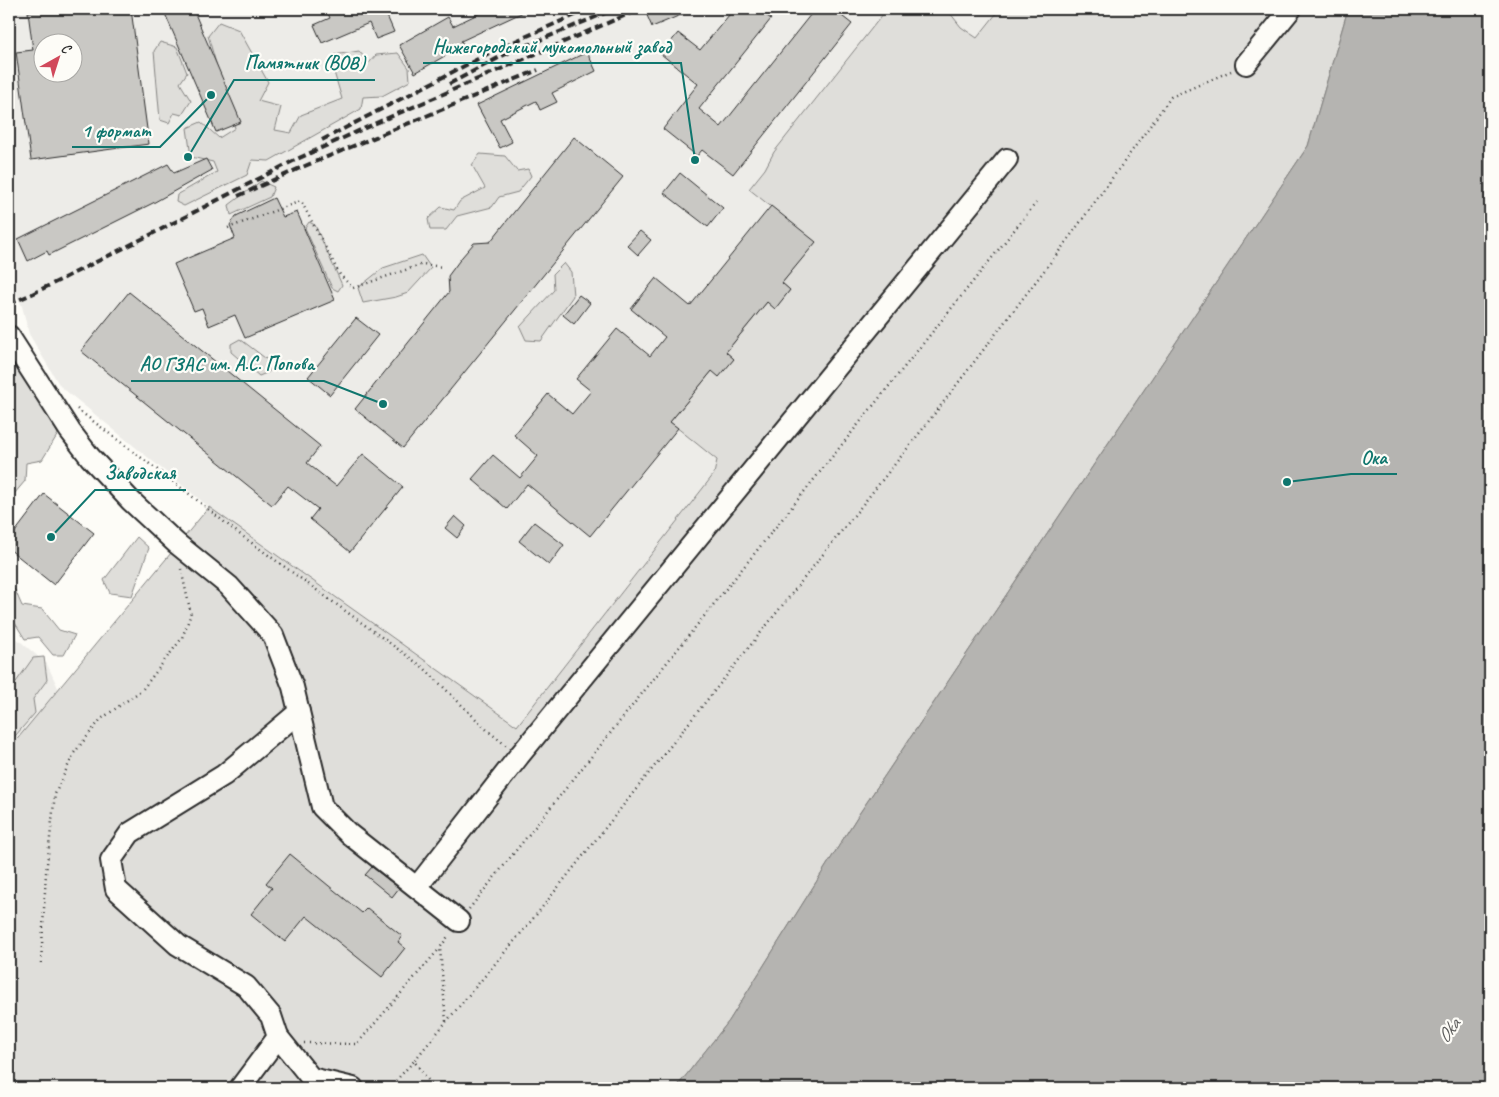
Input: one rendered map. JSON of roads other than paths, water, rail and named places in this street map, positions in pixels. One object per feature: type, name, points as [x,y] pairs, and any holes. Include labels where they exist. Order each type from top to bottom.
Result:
[{"type":"lane","points":[[1246,64],[1291,9]]},
{"type":"lane","points":[[417,887],[519,756],[1007,159]]},
{"type":"lane","points":[[9,336],[70,431],[90,457],[131,501],[176,543],[229,586],[273,635],[293,686],[322,807],[349,834],[459,921]]},
{"type":"lane","points":[[299,712],[224,775],[130,833],[111,860],[116,889],[178,945],[246,986],[271,1016],[278,1037],[311,1078],[353,1088]]},
{"type":"lane","points":[[240,1088],[278,1037]]},
{"type":"water","name":"Oka","points":[[1348,9],[1490,9],[1490,1088],[676,1088],[729,1021],[857,817],[1308,146]]},
{"type":"railway","points":[[322,140],[495,50],[589,9]]},
{"type":"railway","points":[[449,84],[504,55],[615,9]]},
{"type":"railway","points":[[9,304],[146,237],[297,159],[640,9]]},
{"type":"railway","points":[[238,196],[300,168],[538,70]]},
{"type":"place","name":"1 формат","points":[[211,95]]},
{"type":"place","name":"Памятник (ВОВ)","points":[[188,157]]},
{"type":"place","name":"Нижегородский мукомольный завод","points":[[695,160]]},
{"type":"place","name":"АО ГЗАС им. А.С. Попова","points":[[383,404]]},
{"type":"place","name":"Ока","points":[[1287,482]]},
{"type":"place","name":"Заводская","points":[[51,537]]}]
